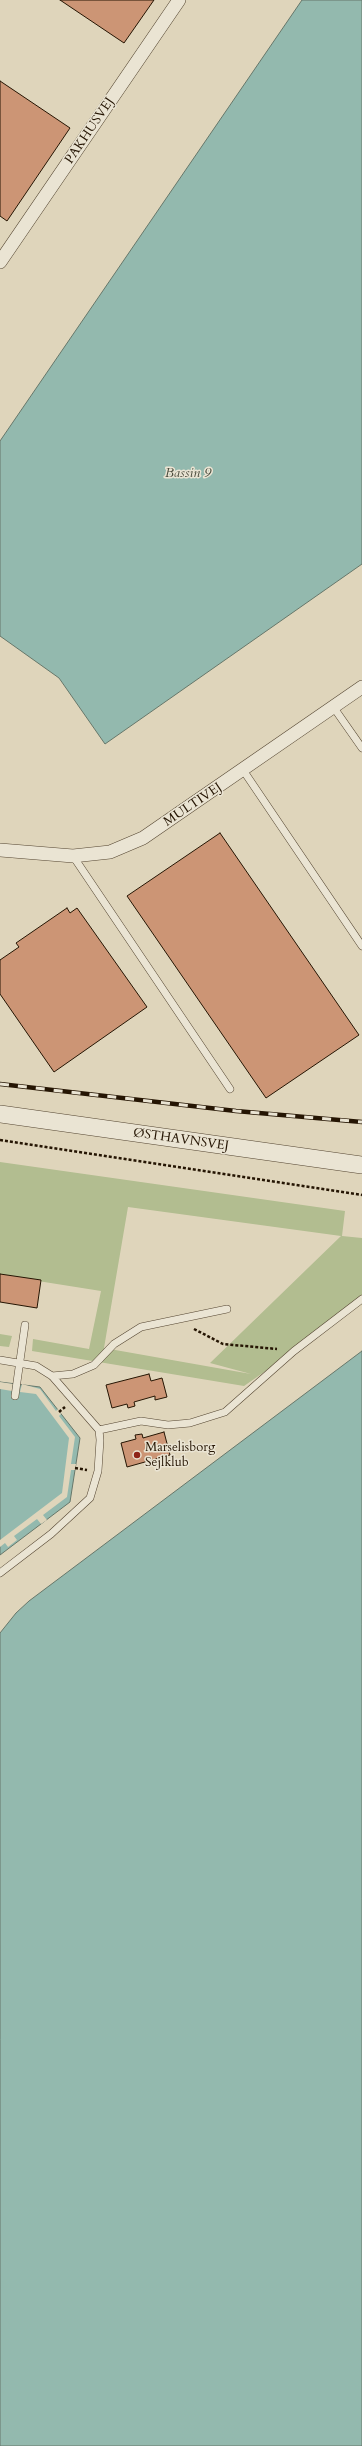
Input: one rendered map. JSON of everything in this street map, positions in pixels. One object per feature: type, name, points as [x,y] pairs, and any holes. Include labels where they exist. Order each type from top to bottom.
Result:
[{"type":"street","name":"PAKHUSVEJ","points":[[0,262],[179,0]]},
{"type":"street","name":"MULTIVEJ","points":[[0,850],[73,856],[110,852],[143,838],[334,708],[362,687]]},
{"type":"street","name":"ØSTHAVNSVEJ","points":[[0,1114],[362,1165]]},
{"type":"lane","points":[[334,708],[362,748]]},
{"type":"lane","points":[[243,770],[362,946]]},
{"type":"lane","points":[[73,856],[230,1089]]},
{"type":"lane","points":[[99,1430],[141,1421],[168,1425],[190,1424],[225,1412],[294,1351],[362,1299]]},
{"type":"lane","points":[[52,1376],[73,1374],[94,1365],[114,1344],[141,1328],[227,1309]]},
{"type":"lane","points":[[15,1396],[25,1325]]},
{"type":"lane","points":[[0,1360],[36,1366],[52,1376],[99,1430],[100,1440],[98,1471],[90,1498],[51,1534],[0,1573]]},
{"type":"path","points":[[0,1140],[362,1195]]},
{"type":"path","points":[[178,1320],[223,1344],[294,1351]]},
{"type":"path","points":[[76,1468],[83,1469]]},
{"type":"green space","points":[[0,1162],[345,1211],[342,1236],[362,1238],[362,1304],[244,1386],[32,1351],[33,1339],[89,1349],[101,1291],[0,1275]],"holes":[[[128,1207],[341,1236],[210,1363],[251,1374],[104,1348]]]},
{"type":"green space","points":[[0,1334],[12,1336],[9,1347],[0,1346]]},
{"type":"water","name":"Bassin 9","points":[[302,0],[362,0],[362,564],[105,744],[59,678],[0,636],[0,441]]},
{"type":"water","points":[[362,1351],[362,2446],[0,2446],[0,1633],[16,1613],[29,1601]]},
{"type":"water","points":[[0,1382],[40,1387],[80,1438],[70,1502],[0,1555]]},
{"type":"pier","points":[[0,1382],[13,1384],[12,1391],[0,1389]]},
{"type":"pier","points":[[22,1384],[40,1389],[56,1411],[58,1409],[61,1414],[59,1416],[75,1437],[71,1464],[76,1464],[75,1470],[71,1470],[67,1497],[43,1515],[47,1520],[41,1524],[37,1519],[14,1536],[17,1540],[8,1547],[5,1543],[0,1547],[0,1540],[62,1493],[69,1438],[36,1394],[20,1392]]},
{"type":"building","points":[[60,0],[154,0],[124,43]]},
{"type":"building","points":[[0,81],[70,128],[7,221],[0,216]]},
{"type":"building","points":[[220,833],[359,1035],[266,1098],[127,896]]},
{"type":"building","points":[[67,908],[70,913],[77,908],[147,1007],[54,1072],[0,994],[0,960],[19,947],[16,943]]},
{"type":"building","points":[[0,1274],[41,1280],[37,1308],[0,1302]]},
{"type":"building","points":[[149,1374],[151,1381],[162,1378],[167,1397],[155,1400],[155,1396],[134,1402],[135,1406],[128,1408],[127,1404],[112,1408],[106,1385]]},
{"type":"building","points":[[164,1432],[170,1455],[127,1467],[121,1443],[136,1439],[135,1435],[142,1434],[143,1438]]},
{"type":"railway","points":[[0,1084],[236,1111],[362,1122]]},
{"type":"place","name":"Marselisborg Sejlklub","points":[[137,1455]]}]
